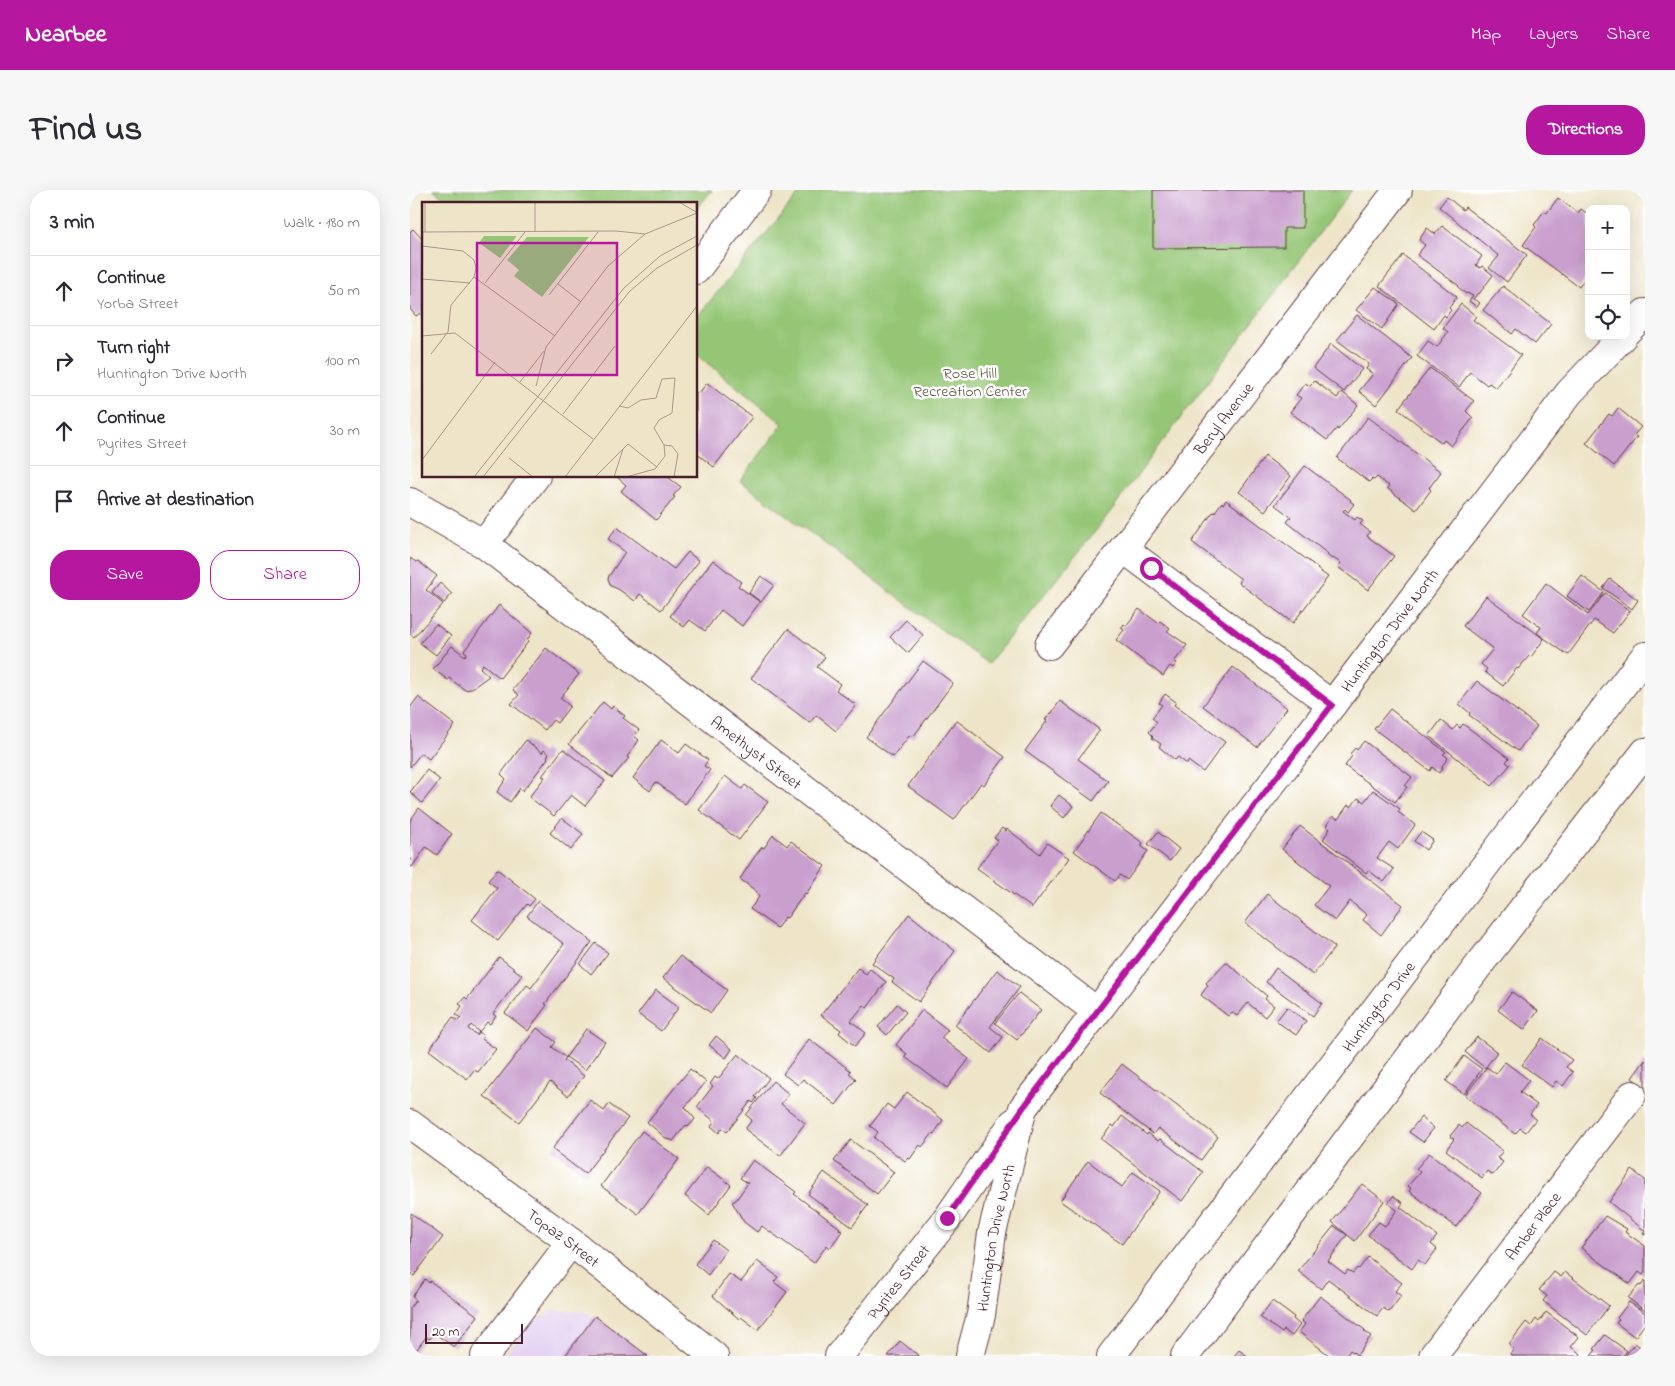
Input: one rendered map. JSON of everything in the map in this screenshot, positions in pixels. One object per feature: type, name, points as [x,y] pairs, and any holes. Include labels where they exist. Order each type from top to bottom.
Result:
[{"type":"street","points":[[698,267],[758,190]]},
{"type":"street","name":"Beryl Avenue","points":[[1049,646],[1398,190]]},
{"type":"street","points":[[1630,328],[1645,313]]},
{"type":"street","name":"Huntington Drive North","points":[[970,1356],[980,1315],[992,1233],[1023,1108],[1569,393],[1619,340]]},
{"type":"street","points":[[484,544],[534,478]]},
{"type":"street","name":"Amethyst Street","points":[[410,502],[484,544],[1096,1011]]},
{"type":"street","points":[[1124,549],[1332,705]]},
{"type":"street","name":"Huntington Drive","points":[[1111,1356],[1645,656]]},
{"type":"street","points":[[1185,1356],[1485,958],[1645,752]]},
{"type":"street","name":"Amber Place","points":[[1433,1356],[1632,1095]]},
{"type":"street","name":"Pyrites Street","points":[[839,1356],[947,1218],[1023,1108]]},
{"type":"street","name":"Topaz Street","points":[[410,1124],[571,1242],[714,1356]]},
{"type":"street","points":[[485,1356],[571,1242]]},
{"type":"shaded area","points":[[555,1310],[586,1312],[650,1356],[505,1356],[529,1324]]},
{"type":"green space","points":[[433,190],[712,190],[698,208],[698,202],[449,202]]},
{"type":"green space","name":"Rose Hill Recreation Center","points":[[802,190],[1352,190],[1098,528],[988,664],[740,481],[783,424],[698,356],[698,316]]},
{"type":"building","points":[[1153,190],[1303,190],[1303,228],[1284,228],[1284,247],[1153,248]]},
{"type":"building","points":[[1447,197],[1463,210],[1465,207],[1527,255],[1507,282],[1489,268],[1499,256],[1439,207]]},
{"type":"building","points":[[1558,198],[1578,213],[1581,209],[1585,212],[1585,279],[1579,287],[1523,245],[1536,227],[1534,225],[1544,211],[1547,213]]},
{"type":"building","points":[[1442,226],[1482,256],[1476,265],[1480,268],[1482,266],[1493,275],[1473,299],[1480,303],[1477,307],[1469,301],[1473,296],[1466,294],[1459,286],[1417,255],[1425,245],[1419,240],[1427,228],[1435,234]]},
{"type":"building","points":[[413,229],[422,239],[422,316],[420,313],[416,316],[410,309],[410,232]]},
{"type":"building","points":[[1403,255],[1457,297],[1449,308],[1451,310],[1446,317],[1444,315],[1434,329],[1379,286]]},
{"type":"building","points":[[1503,286],[1551,324],[1535,344],[1516,329],[1512,334],[1483,310]]},
{"type":"building","points":[[1375,287],[1399,304],[1382,329],[1356,310]]},
{"type":"building","points":[[1461,304],[1476,316],[1473,320],[1521,355],[1496,388],[1489,383],[1487,385],[1470,372],[1459,387],[1417,356],[1428,341],[1437,347],[1448,332],[1443,328]]},
{"type":"building","points":[[1357,315],[1412,358],[1376,405],[1359,391],[1373,374],[1366,369],[1369,364],[1337,340]]},
{"type":"building","points":[[1331,344],[1362,369],[1344,392],[1313,368]]},
{"type":"building","points":[[1430,368],[1474,401],[1466,411],[1473,418],[1451,446],[1444,440],[1442,443],[1398,409]]},
{"type":"building","points":[[1315,381],[1337,398],[1342,392],[1358,405],[1338,430],[1337,428],[1327,440],[1290,412],[1301,398],[1296,395],[1305,383],[1310,386]]},
{"type":"building","points":[[707,383],[752,417],[714,467],[698,455],[699,393]]},
{"type":"building","points":[[1618,408],[1641,427],[1634,435],[1637,437],[1614,466],[1586,443],[1609,414],[1612,416]]},
{"type":"building","points":[[1368,417],[1441,472],[1429,488],[1431,490],[1416,510],[1387,488],[1389,486],[1377,477],[1369,482],[1337,458]]},
{"type":"building","points":[[1265,456],[1291,476],[1265,511],[1239,492]]},
{"type":"building","points":[[1305,466],[1351,500],[1354,504],[1348,512],[1345,509],[1343,511],[1355,520],[1357,517],[1363,521],[1360,524],[1370,532],[1367,536],[1394,556],[1368,590],[1338,567],[1341,563],[1332,559],[1287,522],[1291,517],[1275,505]]},
{"type":"building","points":[[618,478],[669,478],[681,487],[656,520],[621,491],[626,485]]},
{"type":"building","points":[[1226,500],[1328,577],[1293,623],[1239,583],[1241,579],[1192,542],[1213,512]]},
{"type":"building","points":[[617,527],[674,569],[688,552],[699,561],[661,610],[640,594],[635,601],[611,586],[608,579],[609,576],[625,552],[608,539]]},
{"type":"building","points":[[410,558],[416,562],[418,561],[437,576],[426,590],[443,604],[414,637],[410,634]]},
{"type":"building","points":[[713,560],[741,582],[738,586],[760,602],[742,626],[721,610],[705,631],[690,620],[684,627],[670,616]]},
{"type":"building","points":[[761,576],[774,585],[761,602],[749,593]]},
{"type":"building","points":[[1582,576],[1604,592],[1589,612],[1567,596]]},
{"type":"building","points":[[1610,579],[1638,600],[1632,609],[1603,588]]},
{"type":"building","points":[[440,583],[452,594],[444,603],[432,593]]},
{"type":"building","points":[[1546,583],[1588,615],[1605,593],[1630,611],[1613,633],[1594,620],[1568,655],[1537,633],[1541,627],[1523,614]]},
{"type":"building","points":[[1486,596],[1544,639],[1531,657],[1529,656],[1517,668],[1503,686],[1485,672],[1487,669],[1481,664],[1493,649],[1463,626]]},
{"type":"building","points":[[499,605],[532,633],[527,640],[528,642],[500,678],[483,664],[480,668],[489,676],[471,689],[465,690],[433,669],[452,646],[465,656],[467,653],[464,651]]},
{"type":"building","points":[[1139,609],[1158,623],[1160,621],[1170,628],[1167,631],[1187,645],[1174,662],[1177,663],[1173,668],[1170,666],[1163,676],[1116,640],[1124,630],[1121,628],[1124,624],[1126,626]]},
{"type":"building","points":[[906,620],[923,635],[908,653],[890,637]]},
{"type":"building","points":[[436,624],[451,636],[436,655],[420,643]]},
{"type":"building","points":[[788,629],[825,657],[817,667],[840,684],[836,690],[856,705],[836,731],[816,715],[810,723],[751,678]]},
{"type":"building","points":[[546,648],[579,674],[560,698],[570,706],[557,723],[553,720],[545,730],[511,704],[519,695],[513,690]]},
{"type":"building","points":[[923,661],[953,683],[913,737],[910,735],[893,757],[866,737]]},
{"type":"building","points":[[1233,667],[1287,708],[1257,747],[1203,706]]},
{"type":"building","points":[[1477,681],[1537,726],[1518,751],[1469,715],[1470,713],[1459,704]]},
{"type":"building","points":[[1165,694],[1176,702],[1174,705],[1225,742],[1203,772],[1188,761],[1187,764],[1178,757],[1175,760],[1159,747],[1161,744],[1152,738],[1153,736],[1149,732],[1157,722],[1152,718],[1162,705],[1159,703]]},
{"type":"building","points":[[418,697],[455,725],[429,759],[421,753],[410,767],[410,708]]},
{"type":"building","points":[[1060,701],[1100,730],[1078,759],[1108,781],[1093,801],[1025,751]]},
{"type":"building","points":[[603,702],[611,709],[613,706],[625,716],[623,718],[639,730],[634,736],[639,740],[627,757],[629,758],[612,778],[569,744]]},
{"type":"building","points":[[1390,709],[1446,752],[1443,754],[1448,758],[1439,773],[1432,767],[1430,771],[1374,729]]},
{"type":"building","points":[[956,720],[1005,757],[984,785],[981,783],[954,820],[908,786]]},
{"type":"building","points":[[1441,720],[1453,730],[1457,725],[1460,728],[1463,724],[1509,758],[1506,762],[1510,765],[1492,786],[1429,736]]},
{"type":"building","points":[[526,740],[542,753],[544,750],[549,754],[548,758],[530,782],[522,791],[520,788],[510,802],[497,792],[506,779],[501,774]]},
{"type":"building","points":[[661,740],[679,753],[686,744],[708,760],[704,766],[710,770],[685,804],[656,782],[650,791],[633,778]]},
{"type":"building","points":[[1364,741],[1412,777],[1395,802],[1345,766],[1352,756],[1350,754],[1355,748],[1357,750]]},
{"type":"building","points":[[563,749],[605,781],[585,806],[571,795],[554,816],[529,797],[545,777],[542,776]]},
{"type":"building","points":[[427,770],[440,780],[422,803],[410,792]]},
{"type":"building","points":[[725,776],[742,789],[745,785],[768,802],[739,840],[699,810]]},
{"type":"building","points":[[1373,790],[1400,809],[1398,812],[1415,825],[1398,849],[1389,842],[1377,858],[1394,869],[1384,882],[1368,870],[1366,873],[1323,839],[1330,829],[1326,826],[1333,816],[1338,819],[1348,805],[1351,807],[1358,798],[1364,802]]},
{"type":"building","points":[[1059,795],[1073,806],[1064,818],[1050,806]]},
{"type":"building","points":[[419,808],[452,834],[437,855],[426,847],[412,867],[410,866],[410,821]]},
{"type":"building","points":[[1101,813],[1143,843],[1141,846],[1148,851],[1127,880],[1120,875],[1115,881],[1074,851]]},
{"type":"building","points":[[562,818],[583,834],[571,850],[550,833]]},
{"type":"building","points":[[1300,826],[1403,905],[1381,935],[1363,920],[1367,915],[1350,901],[1335,921],[1314,905],[1329,886],[1282,849]]},
{"type":"building","points":[[1002,828],[1006,831],[1007,829],[1040,854],[1047,843],[1069,858],[1032,908],[977,868],[998,840],[994,838]]},
{"type":"building","points":[[1158,832],[1179,849],[1170,861],[1148,844]]},
{"type":"building","points":[[1421,832],[1433,840],[1426,850],[1414,841]]},
{"type":"building","points":[[773,835],[787,846],[791,841],[825,866],[806,894],[777,928],[750,909],[759,897],[756,891],[740,879],[762,847],[764,848]]},
{"type":"building","points":[[497,869],[535,899],[529,906],[527,904],[498,941],[472,920],[497,888],[488,881]]},
{"type":"building","points":[[1267,894],[1335,947],[1313,975],[1245,923]]},
{"type":"building","points":[[538,901],[592,942],[545,1004],[547,1005],[528,1031],[505,1013],[527,985],[531,988],[564,944],[527,916]]},
{"type":"building","points":[[909,914],[955,951],[919,1002],[892,982],[894,979],[872,963]]},
{"type":"building","points":[[596,943],[608,953],[591,974],[580,964]]},
{"type":"building","points":[[680,956],[727,990],[711,1013],[663,978]]},
{"type":"building","points":[[499,957],[522,975],[493,1014],[496,1016],[490,1024],[487,1022],[479,1032],[484,1036],[482,1039],[496,1049],[478,1072],[474,1070],[467,1079],[429,1050],[453,1017],[458,1021],[461,1018],[456,1015],[462,1006],[459,1004],[465,997],[467,999]],"holes":[[[471,1025],[479,1032],[477,1035],[468,1029]]]},
{"type":"building","points":[[1226,962],[1267,996],[1265,999],[1274,1006],[1265,1017],[1248,1003],[1237,1016],[1232,1012],[1228,1016],[1201,995],[1208,985],[1206,983]]},
{"type":"building","points":[[858,968],[866,974],[870,969],[886,982],[867,1008],[864,1005],[851,1021],[866,1033],[855,1046],[839,1033],[841,1030],[821,1015]]},
{"type":"building","points":[[1276,968],[1322,1003],[1313,1016],[1266,982]]},
{"type":"building","points":[[997,970],[1020,987],[990,1027],[1003,1037],[991,1053],[955,1025]]},
{"type":"building","points":[[656,990],[679,1007],[661,1031],[638,1014]]},
{"type":"building","points":[[1512,992],[1538,1011],[1524,1030],[1498,1010]]},
{"type":"building","points":[[1019,993],[1041,1010],[1017,1040],[995,1023]]},
{"type":"building","points":[[897,1004],[906,1012],[887,1035],[878,1027]]},
{"type":"building","points":[[1287,1007],[1306,1021],[1296,1035],[1276,1021]]},
{"type":"building","points":[[922,1010],[948,1030],[941,1038],[969,1059],[947,1088],[905,1057],[907,1054],[896,1045]]},
{"type":"building","points":[[537,1028],[556,1042],[552,1047],[566,1058],[564,1060],[584,1076],[568,1096],[550,1082],[519,1122],[484,1096]]},
{"type":"building","points":[[586,1029],[605,1042],[585,1070],[566,1057]]},
{"type":"building","points":[[716,1036],[732,1049],[726,1058],[709,1045]]},
{"type":"building","points":[[1477,1037],[1497,1052],[1485,1068],[1465,1052]]},
{"type":"building","points":[[1542,1038],[1572,1060],[1566,1067],[1573,1072],[1563,1086],[1556,1081],[1552,1087],[1522,1065]]},
{"type":"building","points":[[809,1039],[851,1071],[849,1073],[856,1079],[836,1105],[803,1079],[798,1085],[783,1074]]},
{"type":"building","points":[[738,1054],[769,1078],[755,1097],[757,1098],[753,1103],[751,1101],[727,1132],[722,1128],[719,1133],[711,1126],[714,1121],[697,1107],[713,1086],[710,1084],[715,1077],[718,1079]]},
{"type":"building","points":[[1464,1056],[1482,1069],[1464,1094],[1446,1081]]},
{"type":"building","points":[[1645,1060],[1645,1088],[1632,1078]]},
{"type":"building","points":[[1505,1062],[1529,1080],[1520,1092],[1537,1105],[1530,1114],[1536,1119],[1526,1132],[1520,1128],[1515,1134],[1465,1095],[1487,1067],[1496,1074]]},
{"type":"building","points":[[1122,1064],[1218,1137],[1201,1160],[1158,1128],[1153,1134],[1100,1093]]},
{"type":"building","points":[[690,1069],[706,1082],[685,1107],[695,1119],[688,1127],[686,1125],[673,1141],[668,1140],[647,1122]]},
{"type":"building","points":[[773,1081],[789,1094],[781,1104],[805,1123],[780,1156],[745,1129],[752,1120],[746,1115]]},
{"type":"building","points":[[907,1092],[943,1120],[922,1147],[920,1145],[910,1159],[908,1158],[905,1161],[874,1138],[878,1132],[870,1126],[887,1104],[894,1109]]},
{"type":"building","points":[[590,1100],[604,1111],[609,1104],[628,1118],[585,1174],[552,1149]]},
{"type":"building","points":[[1122,1116],[1147,1135],[1148,1133],[1158,1141],[1160,1139],[1203,1172],[1182,1201],[1101,1139],[1112,1125],[1114,1127]]},
{"type":"building","points":[[1421,1117],[1434,1128],[1423,1142],[1409,1132]]},
{"type":"building","points":[[1466,1123],[1503,1151],[1497,1158],[1503,1162],[1493,1175],[1487,1171],[1482,1178],[1446,1150],[1454,1139],[1450,1136],[1459,1125],[1462,1128]]},
{"type":"building","points":[[642,1131],[679,1159],[638,1214],[601,1186]]},
{"type":"building","points":[[851,1140],[894,1172],[877,1194],[834,1161]]},
{"type":"building","points":[[1429,1153],[1482,1193],[1456,1227],[1409,1191],[1411,1188],[1408,1186],[1420,1172],[1416,1169]]},
{"type":"building","points":[[753,1160],[796,1192],[794,1194],[842,1231],[830,1248],[827,1245],[814,1263],[762,1226],[757,1232],[744,1222],[732,1202],[736,1200],[748,1183],[740,1178]]},
{"type":"building","points":[[1088,1161],[1122,1187],[1133,1172],[1160,1191],[1122,1244],[1060,1201]]},
{"type":"building","points":[[707,1167],[731,1185],[709,1215],[685,1196]]},
{"type":"building","points":[[1632,1170],[1645,1180],[1645,1231],[1609,1202]]},
{"type":"building","points":[[824,1172],[868,1205],[852,1227],[808,1194]]},
{"type":"building","points":[[1362,1184],[1384,1201],[1355,1241],[1332,1222]]},
{"type":"building","points":[[1393,1196],[1403,1203],[1400,1207],[1437,1236],[1431,1244],[1437,1249],[1425,1265],[1418,1260],[1412,1269],[1368,1235],[1379,1222],[1385,1226],[1397,1210],[1388,1203]]},
{"type":"building","points":[[411,1213],[443,1237],[414,1276],[410,1273]]},
{"type":"building","points":[[1605,1216],[1627,1229],[1625,1232],[1645,1246],[1645,1272],[1643,1275],[1639,1272],[1630,1284],[1581,1248]]},
{"type":"building","points":[[1334,1226],[1347,1235],[1328,1261],[1345,1274],[1348,1270],[1353,1273],[1357,1268],[1359,1269],[1368,1257],[1402,1283],[1395,1291],[1401,1296],[1389,1312],[1383,1308],[1377,1316],[1328,1279],[1321,1289],[1298,1271]]},
{"type":"building","points":[[713,1240],[726,1250],[708,1275],[695,1264]]},
{"type":"building","points":[[757,1261],[778,1277],[774,1282],[787,1292],[758,1330],[741,1317],[739,1319],[713,1296],[729,1274],[741,1282]]},
{"type":"building","points":[[1554,1272],[1561,1277],[1565,1272],[1609,1306],[1587,1335],[1543,1301],[1547,1296],[1539,1290]]},
{"type":"building","points":[[425,1279],[478,1316],[454,1347],[434,1333],[430,1339],[426,1337],[412,1356],[410,1356],[410,1308],[416,1300],[412,1297]]},
{"type":"building","points":[[1645,1280],[1645,1311],[1628,1298]]},
{"type":"building","points":[[1320,1296],[1371,1336],[1357,1355],[1350,1350],[1346,1356],[1330,1356],[1299,1332],[1305,1324],[1301,1321]]},
{"type":"building","points":[[1272,1301],[1294,1317],[1293,1319],[1300,1325],[1292,1336],[1284,1330],[1282,1333],[1260,1317]]},
{"type":"building","points":[[1629,1302],[1645,1313],[1645,1324],[1635,1337],[1616,1323],[1619,1319],[1617,1318]]},
{"type":"building","points":[[1546,1312],[1579,1337],[1571,1347],[1581,1354],[1580,1356],[1513,1356],[1510,1354],[1514,1349],[1509,1344],[1526,1322],[1531,1326],[1536,1319],[1539,1322]]},
{"type":"building","points":[[595,1316],[648,1356],[565,1356]]},
{"type":"building","points":[[1605,1335],[1627,1351],[1623,1356],[1591,1356]]},
{"type":"building","points":[[900,1341],[919,1356],[888,1356]]},
{"type":"building","points":[[1635,1343],[1645,1351],[1644,1356],[1625,1356]]},
{"type":"building","points":[[1239,1350],[1247,1356],[1234,1356]]},
{"type":"route","points":[[947,1218],[1023,1108],[1332,705],[1151,568]]}]
